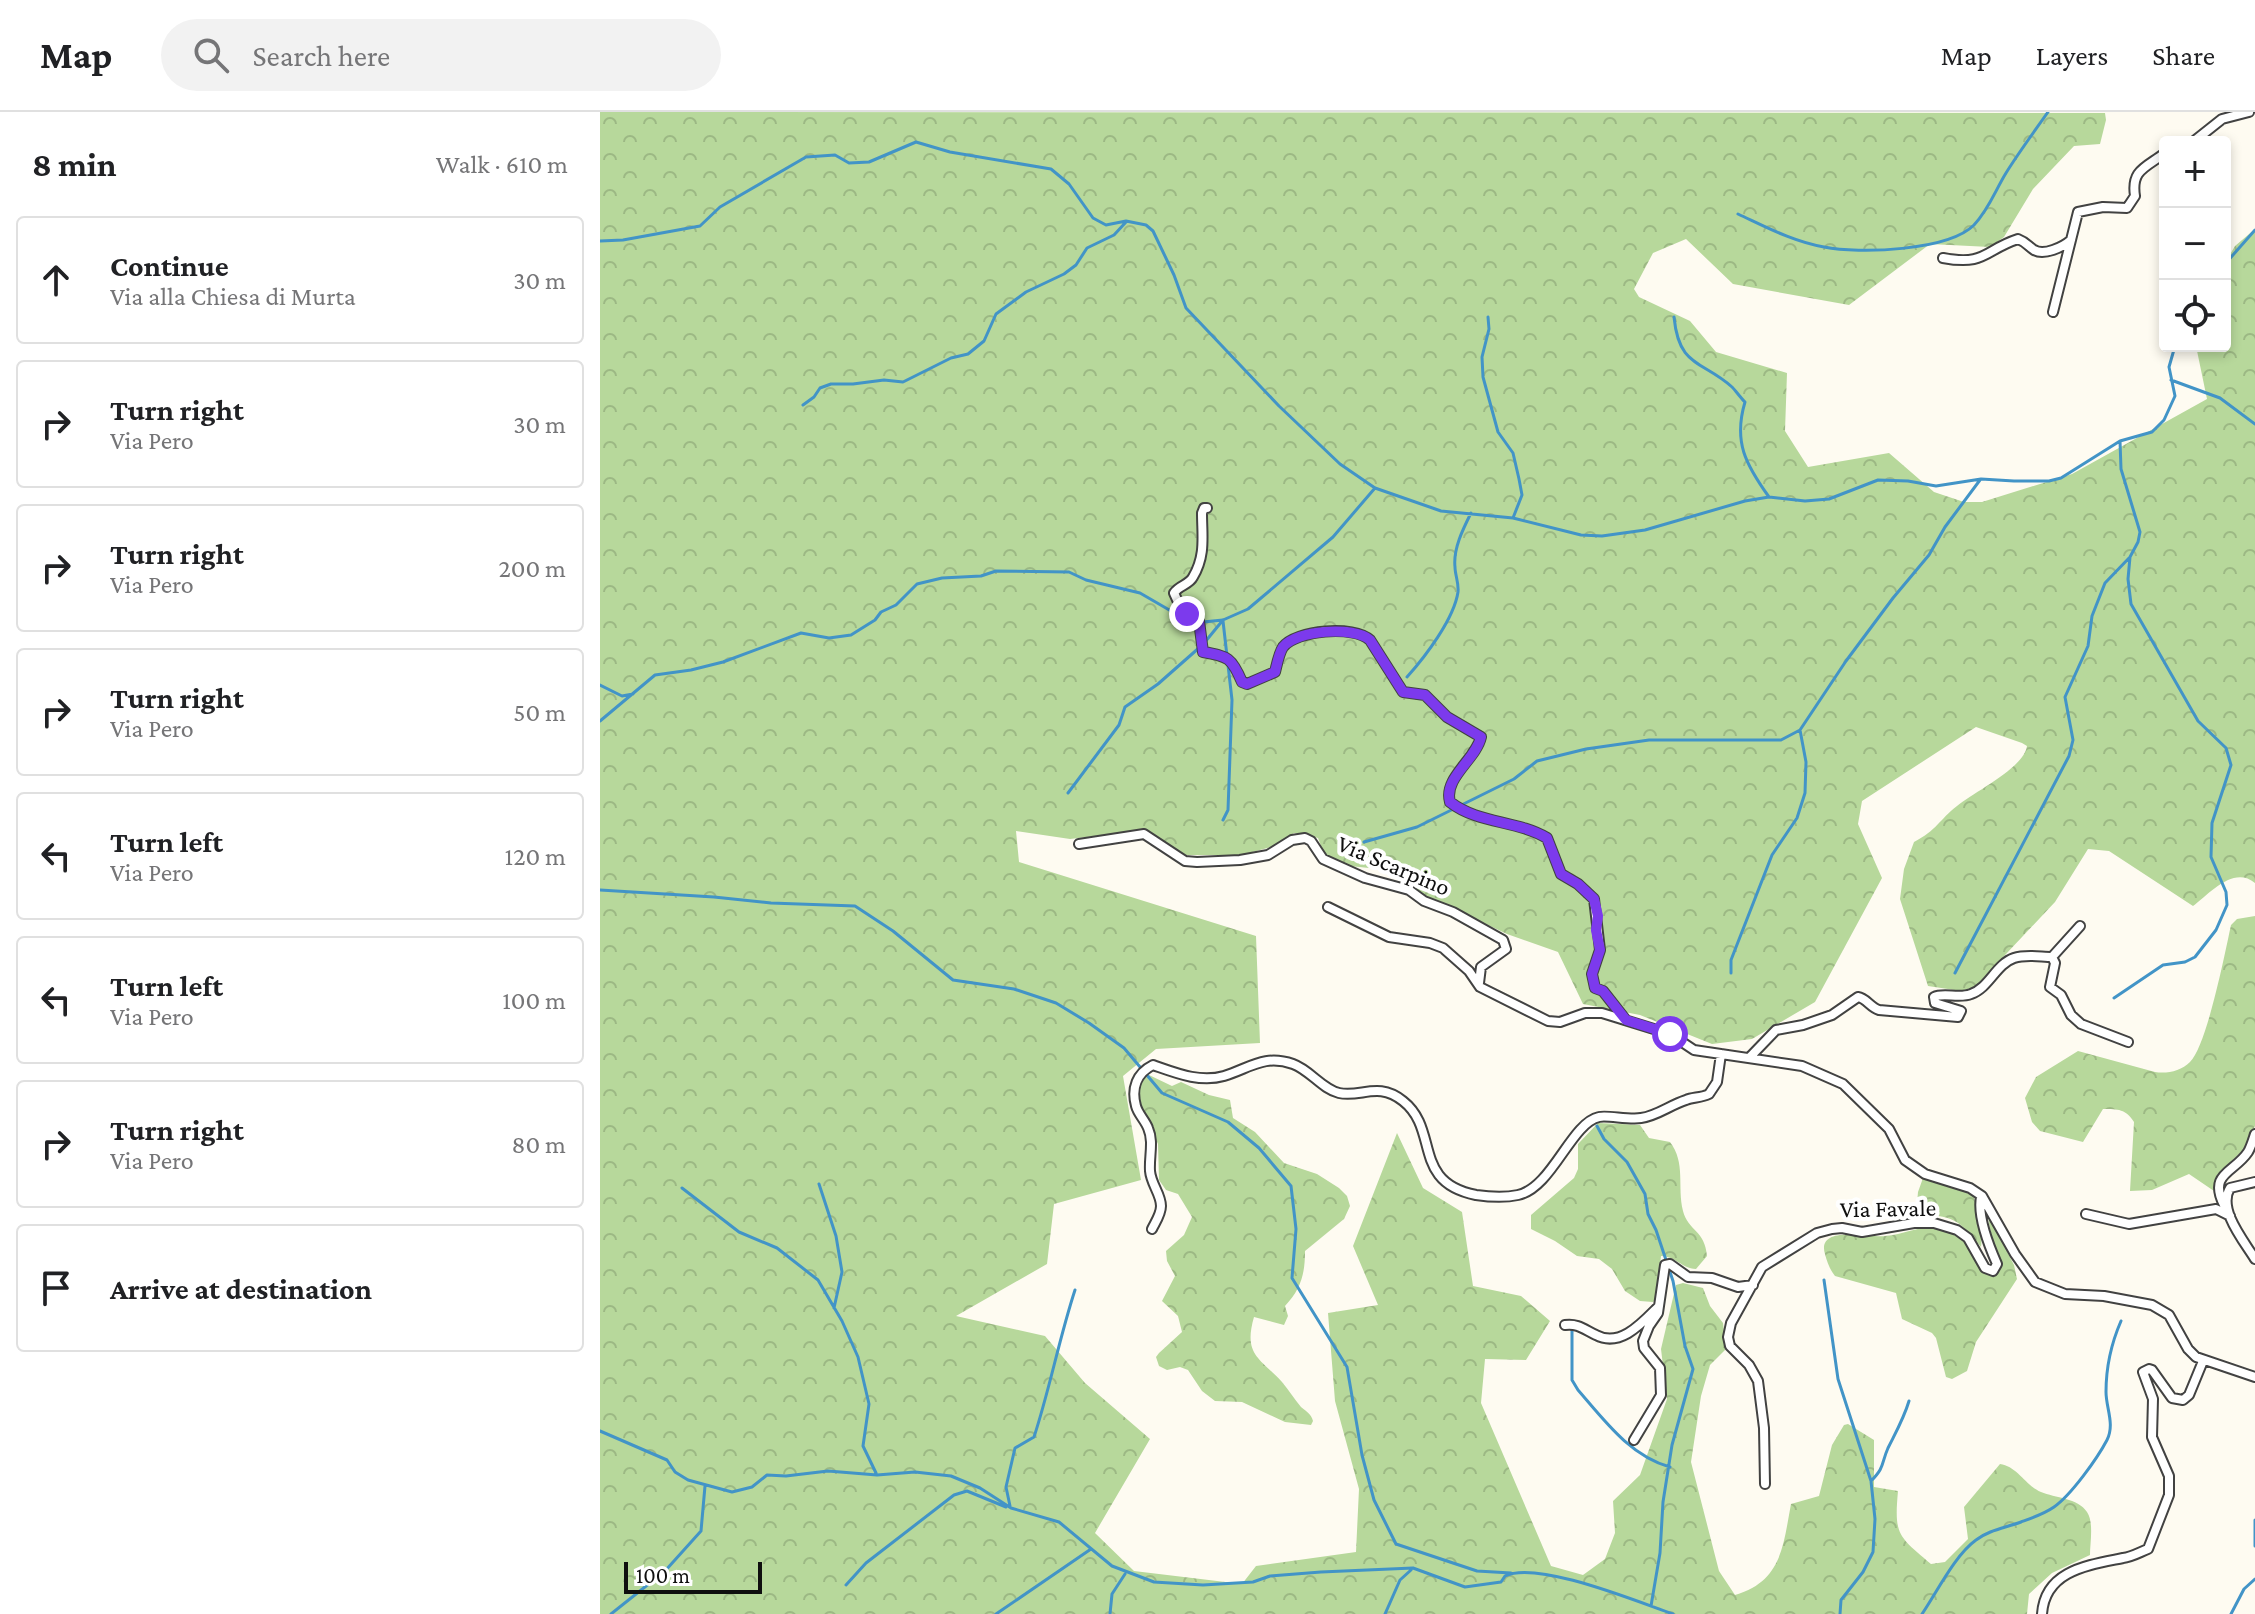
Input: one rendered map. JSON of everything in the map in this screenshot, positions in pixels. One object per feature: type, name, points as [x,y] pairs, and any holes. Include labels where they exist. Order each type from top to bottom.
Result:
[{"type":"street","points":[[2201,136],[2222,119],[2249,112]]},
{"type":"street","points":[[2053,312],[2078,212],[2103,207],[2127,208],[2135,196],[2135,177],[2159,158]]},
{"type":"street","points":[[1943,258],[1974,261],[2018,239],[2036,252],[2065,246],[2071,240]]},
{"type":"street","points":[[1207,508],[1202,513],[1203,556],[1193,577],[1174,593],[1183,613],[1199,621],[1203,652],[1229,658],[1242,682],[1247,684],[1275,672],[1282,648],[1292,639],[1342,630],[1363,634],[1370,640],[1403,692],[1425,695],[1447,717],[1481,737],[1474,752],[1452,781],[1448,794],[1450,802],[1473,814],[1547,838],[1561,874],[1594,899],[1600,950],[1592,974],[1595,988],[1603,991],[1626,1020]]},
{"type":"street","name":"Via Scarpino","points":[[1079,844],[1144,834],[1185,861],[1197,862],[1268,855],[1292,840],[1305,838],[1311,841],[1323,859],[1365,878],[1409,890],[1424,901],[1453,912],[1503,940],[1506,949],[1481,967],[1478,978],[1480,987]]},
{"type":"street","points":[[1328,907],[1389,937],[1443,948],[1469,971],[1480,987],[1554,1023],[1585,1013],[1602,1013],[1670,1034],[1694,1050],[1802,1066],[1843,1084],[1889,1129],[1905,1160],[1925,1174],[1970,1188],[1982,1196],[2035,1282],[2065,1294],[2104,1296],[2152,1305],[2169,1315],[2188,1349],[2203,1361],[2255,1377]]},
{"type":"street","points":[[1750,1057],[1776,1030],[1832,1015],[1858,997],[1879,1010],[1958,1017],[1962,1015],[1961,1011],[1935,1003],[1934,997],[1938,994],[1972,994],[2012,958],[2052,957],[2080,926]]},
{"type":"street","points":[[2052,957],[2055,963],[2050,978],[2051,990],[2061,995],[2076,1020],[2099,1033],[2128,1042]]},
{"type":"street","points":[[1152,1229],[1161,1213],[1162,1201],[1150,1172],[1152,1145],[1148,1128],[1136,1108],[1134,1094],[1135,1083],[1143,1070],[1153,1065],[1202,1079],[1223,1076],[1258,1061],[1275,1061],[1295,1065],[1339,1093],[1373,1089],[1400,1098],[1413,1110],[1433,1167],[1445,1182],[1458,1191],[1492,1198],[1520,1195],[1534,1188],[1584,1127],[1599,1117],[1643,1118],[1709,1094],[1717,1082],[1721,1054]]},
{"type":"street","points":[[2255,1134],[2247,1153],[2222,1176],[2219,1187],[2221,1199],[2255,1259]]},
{"type":"street","points":[[2230,1216],[2226,1200],[2228,1190],[2255,1182]]},
{"type":"street","name":"Via Favale","points":[[1765,1484],[1764,1428],[1758,1381],[1749,1365],[1730,1346],[1728,1337],[1731,1323],[1762,1267],[1817,1233],[1842,1228],[1862,1232],[1914,1223],[1934,1223],[1957,1230],[1968,1238],[1985,1268],[1993,1271],[1997,1264],[1980,1206],[1982,1196]]},
{"type":"street","points":[[2086,1214],[2129,1224],[2216,1209],[2230,1216]]},
{"type":"street","points":[[1634,1440],[1661,1395],[1661,1372],[1644,1348],[1643,1341],[1658,1313],[1665,1265],[1670,1264],[1688,1277],[1712,1278],[1738,1287],[1753,1285]]},
{"type":"street","points":[[1565,1325],[1578,1325],[1603,1339],[1615,1339],[1631,1331],[1659,1305]]},
{"type":"street","points":[[2042,1614],[2045,1595],[2063,1575],[2148,1549],[2169,1495],[2169,1476],[2152,1437],[2153,1399],[2143,1372],[2152,1370],[2172,1398],[2183,1400],[2189,1395],[2203,1361]]},
{"type":"green space","points":[[600,112],[2105,113],[2100,144],[2074,146],[2033,189],[2004,237],[1990,247],[1930,244],[1849,305],[1733,284],[1686,239],[1653,253],[1634,289],[1639,297],[1690,321],[1716,352],[1787,373],[1785,431],[1808,467],[1889,453],[1934,492],[1964,502],[1982,502],[2072,474],[2207,399],[2197,352],[2231,352],[2231,253],[2255,229],[2255,883],[2247,878],[2231,879],[2193,906],[2109,851],[2088,849],[2055,902],[1975,987],[1961,991],[1928,986],[1900,899],[1904,869],[1914,842],[1957,806],[2008,771],[2024,754],[2027,746],[1976,727],[1862,801],[1858,824],[1882,878],[1815,1002],[1752,1039],[1712,1044],[1640,1015],[1583,1004],[1558,952],[1507,934],[1424,895],[1397,871],[1350,866],[1324,854],[1318,838],[1294,833],[1275,846],[1241,855],[1186,855],[1146,830],[1070,839],[1016,831],[1019,862],[1256,936],[1260,1043],[1156,1049],[1123,1076],[1141,1180],[1054,1204],[1047,1264],[956,1316],[1045,1336],[1085,1383],[1150,1439],[1095,1533],[1134,1571],[1242,1584],[1256,1566],[1356,1552],[1359,1489],[1335,1401],[1328,1313],[1378,1305],[1353,1246],[1397,1133],[1423,1188],[1462,1212],[1473,1286],[1521,1296],[1550,1321],[1526,1360],[1485,1359],[1481,1403],[1551,1566],[1583,1575],[1605,1559],[1615,1533],[1613,1501],[1640,1475],[1667,1399],[1661,1349],[1676,1285],[1683,1283],[1703,1288],[1710,1306],[1723,1323],[1726,1349],[1710,1365],[1701,1396],[1691,1462],[1719,1571],[1735,1595],[1751,1589],[1771,1571],[1782,1548],[1791,1504],[1819,1496],[1832,1445],[1844,1425],[1848,1424],[1874,1440],[1874,1487],[1898,1491],[1897,1517],[1901,1534],[1931,1564],[1945,1562],[1968,1539],[1964,1507],[2000,1464],[2011,1468],[2041,1492],[2083,1507],[2090,1521],[2090,1555],[2052,1573],[2029,1594],[2027,1614],[600,1614]]},
{"type":"green space","points":[[2255,916],[2255,1126],[2243,1150],[2217,1175],[2214,1191],[2189,1174],[2152,1190],[2130,1191],[2134,1122],[2121,1111],[2103,1109],[2083,1142],[2040,1131],[2032,1122],[2025,1098],[2036,1077],[2078,1051],[2160,1073],[2178,1070],[2190,1062],[2209,1019],[2231,925],[2237,919]]},
{"type":"green space","points":[[1149,1075],[1172,1086],[1181,1082],[1209,1095],[1230,1100],[1233,1118],[1255,1132],[1284,1163],[1317,1174],[1347,1196],[1350,1206],[1344,1219],[1305,1251],[1301,1281],[1285,1306],[1288,1316],[1284,1325],[1254,1317],[1251,1330],[1252,1348],[1256,1355],[1310,1415],[1311,1425],[1285,1422],[1242,1402],[1215,1401],[1202,1391],[1188,1370],[1180,1367],[1167,1370],[1159,1366],[1156,1357],[1182,1332],[1178,1316],[1162,1301],[1175,1276],[1167,1261],[1166,1251],[1184,1235],[1192,1217],[1178,1194],[1166,1190],[1159,1180],[1158,1144],[1137,1099],[1141,1081]]},
{"type":"green space","points":[[1598,1123],[1640,1125],[1649,1138],[1670,1142],[1680,1166],[1681,1202],[1685,1218],[1706,1247],[1707,1256],[1696,1269],[1661,1256],[1656,1299],[1653,1302],[1640,1301],[1625,1291],[1612,1269],[1599,1259],[1577,1256],[1531,1229],[1531,1215],[1574,1178],[1578,1169],[1578,1144]]},
{"type":"green space","points":[[1923,1178],[1965,1191],[1974,1197],[1981,1247],[1954,1220],[1916,1215]]},
{"type":"green space","points":[[1988,1215],[2014,1265],[2017,1279],[1976,1342],[1967,1371],[1952,1379],[1946,1377],[1932,1333],[1902,1319],[1896,1293],[1835,1276],[1824,1245],[1828,1239],[1846,1234],[1885,1236],[1941,1228],[1959,1235],[1980,1266],[1991,1276],[1998,1271],[1998,1264]]},
{"type":"waterway","points":[[1738,214],[1802,242],[1839,249],[1880,250],[1945,240],[1962,234],[1979,219],[2048,112]]},
{"type":"waterway","points":[[600,241],[623,240],[700,226],[720,207],[806,157],[835,155],[849,163],[869,162],[916,142],[950,152],[1051,169],[1069,184],[1093,218],[1106,225],[1126,221],[1146,225],[1153,231],[1186,308],[1279,406],[1340,464],[1375,488],[1441,511],[1513,518],[1581,535],[1602,536],[1645,530],[1769,497],[1805,501],[1829,499],[1878,480],[1936,486],[1981,479],[2049,481],[2061,478],[2120,441],[2152,432],[2164,420],[2175,396],[2169,367],[2173,352]]},
{"type":"waterway","points":[[803,405],[820,388],[831,384],[884,380],[903,382],[951,358],[968,354],[984,341],[996,314],[1026,292],[1064,274],[1076,265],[1087,248],[1114,235],[1126,222]]},
{"type":"waterway","points":[[2231,257],[2255,230]]},
{"type":"waterway","points":[[1488,317],[1489,329],[1482,357],[1483,377],[1498,432],[1513,453],[1519,479],[1522,495],[1513,518]]},
{"type":"waterway","points":[[1674,317],[1681,346],[1687,354],[1732,387],[1745,402],[1741,441],[1748,463],[1769,497]]},
{"type":"waterway","points":[[2171,380],[2220,398],[2255,424]]},
{"type":"waterway","points":[[1955,973],[2069,756],[2073,740],[2065,697],[2088,646],[2092,616],[2105,583],[2130,557],[2138,542],[2140,532],[2121,469],[2120,441]]},
{"type":"waterway","points":[[1364,842],[1417,827],[1514,779],[1537,761],[1586,749],[1649,740],[1781,740],[1800,730],[1846,661],[1929,555],[1945,527],[1980,480]]},
{"type":"waterway","points":[[1203,622],[1223,620],[1248,609],[1333,537],[1375,488]]},
{"type":"waterway","points":[[1407,677],[1438,637],[1451,614],[1458,589],[1456,553],[1471,513]]},
{"type":"waterway","points":[[2114,998],[2163,965],[2185,962],[2195,957],[2216,930],[2227,905],[2226,892],[2211,857],[2212,823],[2231,765],[2226,748],[2198,721],[2131,604],[2128,579],[2130,557]]},
{"type":"waterway","points":[[600,721],[655,675],[723,662],[801,633],[829,638],[851,635],[875,620],[881,612],[896,605],[917,584],[942,578],[981,576],[996,571],[1069,572],[1086,580],[1140,593],[1195,622]]},
{"type":"waterway","points":[[1205,642],[1223,620]]},
{"type":"waterway","points":[[1223,621],[1232,700],[1228,810],[1223,820]]},
{"type":"waterway","points":[[1068,793],[1119,725],[1125,707],[1158,684],[1200,647]]},
{"type":"waterway","points":[[600,685],[622,696],[633,694]]},
{"type":"waterway","points":[[1731,973],[1731,960],[1772,855],[1797,818],[1805,793],[1806,762],[1800,730]]},
{"type":"waterway","points":[[600,890],[855,906],[893,931],[953,980],[1014,989],[1056,1003],[1124,1048],[1162,1093],[1228,1122],[1259,1148],[1291,1186],[1296,1229],[1292,1278],[1347,1367],[1362,1455],[1374,1500],[1396,1544],[1477,1571],[1511,1573]]},
{"type":"waterway","points":[[1597,1126],[1604,1139],[1627,1162],[1645,1194],[1648,1214],[1673,1281],[1685,1346],[1693,1369],[1672,1445],[1651,1606]]},
{"type":"waterway","points":[[819,1184],[836,1236],[842,1272],[834,1308]]},
{"type":"waterway","points":[[682,1188],[739,1232],[777,1248],[818,1280],[858,1357],[869,1404],[863,1446],[876,1473]]},
{"type":"waterway","points":[[1824,1280],[1838,1379],[1871,1481],[1875,1519],[1873,1552],[1863,1572],[1841,1600],[1840,1614]]},
{"type":"waterway","points":[[1010,1506],[1006,1487],[1015,1448],[1034,1437],[1075,1290]]},
{"type":"waterway","points":[[1922,1614],[1968,1547],[1986,1534],[2054,1507],[2076,1486],[2097,1457],[2109,1434],[2107,1373],[2121,1321]]},
{"type":"waterway","points":[[1572,1326],[1572,1380],[1578,1390],[1630,1446],[1670,1467]]},
{"type":"waterway","points":[[1871,1481],[1881,1469],[1909,1401]]},
{"type":"waterway","points":[[600,1431],[667,1460],[675,1472],[688,1480],[732,1492],[752,1487],[767,1475],[828,1471],[877,1475],[915,1472],[951,1476],[980,1488],[1011,1508],[1059,1522],[1112,1566],[1154,1582],[1203,1585],[1253,1582],[1270,1576],[1413,1568],[1465,1587],[1501,1582],[1505,1576],[1520,1573],[1540,1574],[1588,1584],[1673,1614]]},
{"type":"waterway","points":[[611,1614],[665,1571],[701,1531],[705,1486]]},
{"type":"waterway","points":[[846,1585],[866,1563],[954,1495],[967,1491],[1006,1507]]},
{"type":"waterway","points":[[2255,1520],[2255,1546]]},
{"type":"waterway","points":[[996,1614],[1091,1549]]},
{"type":"waterway","points":[[1385,1614],[1400,1580],[1411,1570]]},
{"type":"waterway","points":[[1110,1614],[1112,1594],[1125,1574]]},
{"type":"waterway","points":[[2231,1614],[2244,1589],[2255,1579]]},
{"type":"route","points":[[1187,614],[1199,621],[1203,652],[1229,658],[1242,682],[1247,684],[1275,672],[1282,648],[1292,639],[1342,630],[1363,634],[1370,640],[1403,692],[1425,695],[1447,717],[1481,737],[1465,767],[1452,781],[1448,794],[1450,802],[1459,809],[1547,838],[1561,874],[1594,899],[1600,950],[1592,974],[1595,988],[1603,991],[1626,1020],[1670,1034]]}]
